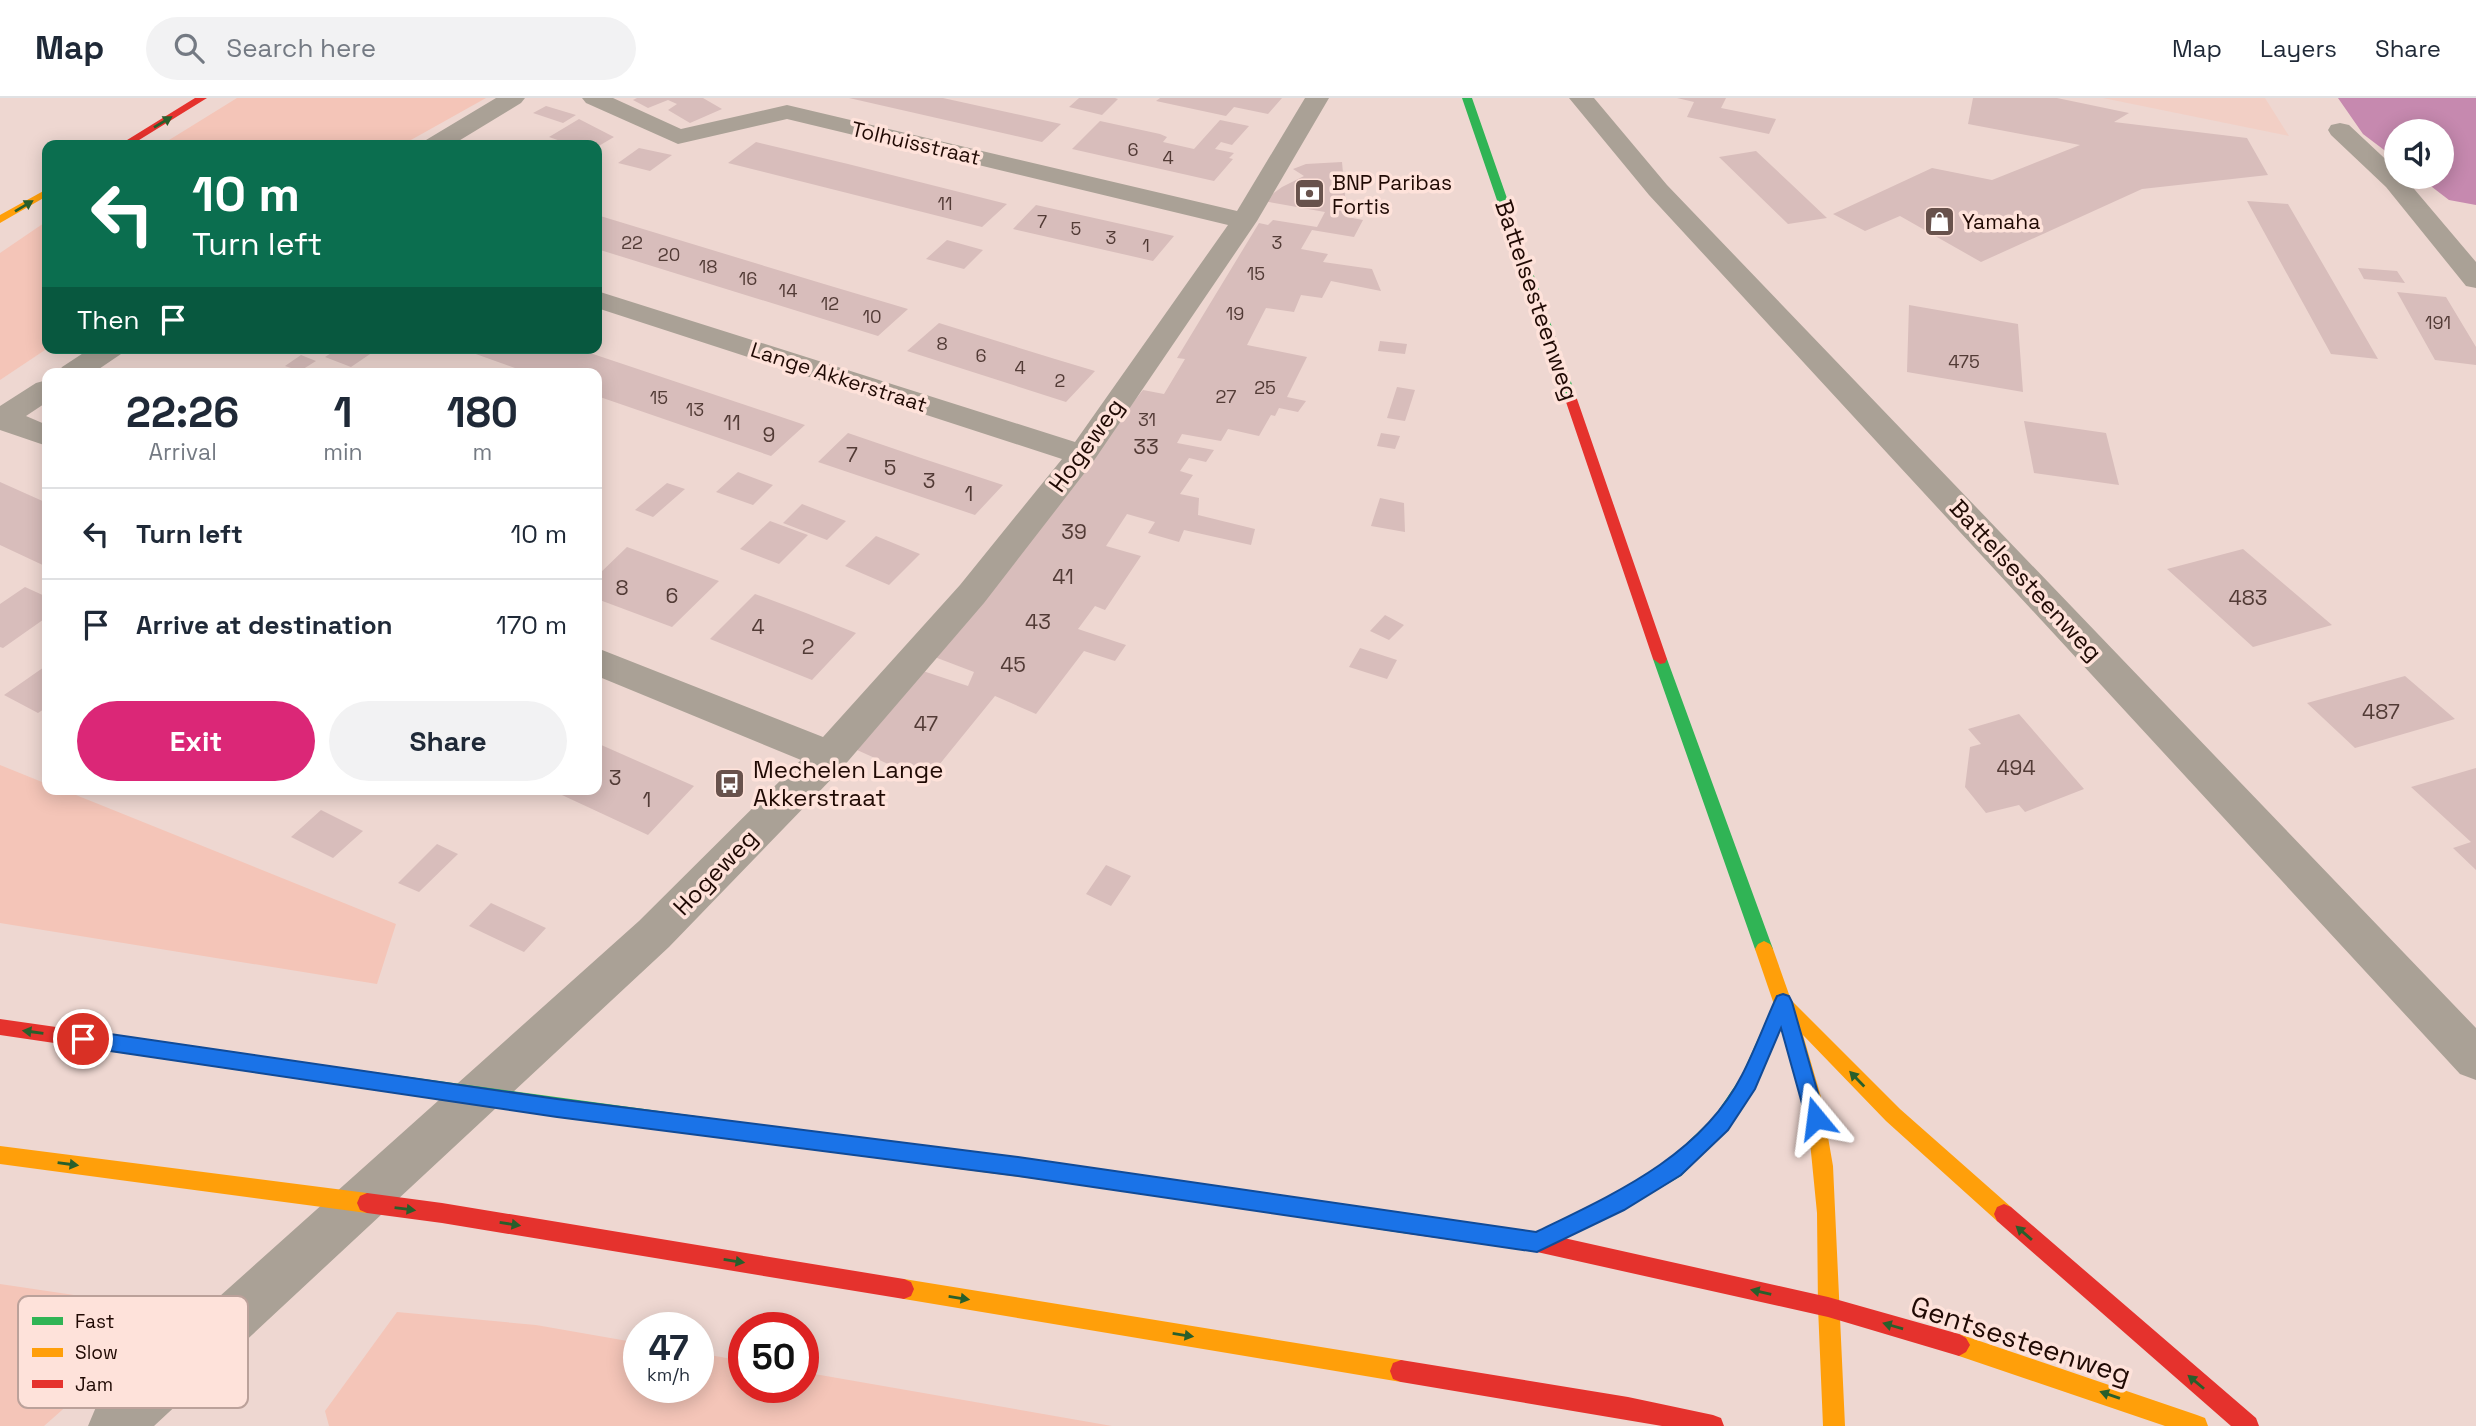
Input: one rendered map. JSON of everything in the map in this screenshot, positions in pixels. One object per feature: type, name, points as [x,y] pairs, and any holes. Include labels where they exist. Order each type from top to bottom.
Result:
[{"type":"main road","points":[[132,140],[202,98]]},
{"type":"main road","name":"Battelsesteenweg","points":[[1467,98],[1665,673],[1783,1002],[1816,1118],[1829,1217],[1828,1307],[1835,1426]]},
{"type":"main road","points":[[0,220],[42,195]]},
{"type":"main road","points":[[1537,1242],[1616,1203],[1674,1169],[1712,1132],[1748,1083],[1783,1002],[1893,1115],[2124,1321],[2248,1426]]},
{"type":"main road","name":"Gentsesteenweg","points":[[0,1027],[416,1085],[557,1108],[1018,1167],[1537,1242],[1828,1307],[2003,1358],[2197,1426]]},
{"type":"main road","points":[[0,1155],[442,1213],[1628,1408],[1713,1426]]},
{"type":"street","points":[[443,140],[513,98]]},
{"type":"street","name":"Tolhuisstraat","points":[[594,98],[678,137],[787,112],[1244,221]]},
{"type":"street","name":"Hogeweg","points":[[248,1305],[654,934],[829,756],[972,594],[1082,455],[1244,221],[1317,98]]},
{"type":"street","name":"Battelsesteenweg","points":[[1581,98],[1667,200],[2476,1059]]},
{"type":"street","points":[[2340,130],[2395,182],[2476,280]]},
{"type":"street","name":"Lange Akkerstraat","points":[[602,301],[1082,455]]},
{"type":"street","points":[[81,368],[102,354]]},
{"type":"street","points":[[2,419],[42,392]]},
{"type":"street","points":[[2,419],[42,434]]},
{"type":"street","points":[[602,663],[829,756]]},
{"type":"street","name":"Hogeweg","points":[[115,1426],[135,1408]]},
{"type":"shaded area","points":[[237,98],[486,98],[411,140],[169,140]]},
{"type":"shaded area","points":[[2103,98],[2265,98],[2289,136]]},
{"type":"shaded area","points":[[2338,98],[2476,98],[2476,205],[2449,200],[2435,189],[2454,189],[2454,119],[2384,119],[2384,150],[2363,134]]},
{"type":"shaded area","points":[[42,224],[42,352],[0,380],[0,253]]},
{"type":"shaded area","points":[[0,765],[42,782],[42,795],[76,795],[396,924],[377,984],[0,923]]},
{"type":"shaded area","points":[[0,1284],[81,1296],[18,1296],[18,1408],[64,1408],[44,1426],[0,1426]]},
{"type":"shaded area","points":[[397,1312],[536,1325],[623,1340],[623,1403],[714,1403],[714,1356],[728,1358],[728,1403],[819,1403],[819,1375],[1112,1426],[329,1426],[325,1411]]},
{"type":"building","points":[[703,98],[722,109],[690,123],[668,110],[677,104],[668,100],[648,108],[633,100]]},
{"type":"building","points":[[849,98],[943,98],[1061,124],[1042,142]]},
{"type":"building","points":[[1079,98],[1118,99],[1102,115],[1069,107]]},
{"type":"building","points":[[1160,98],[1282,98],[1268,114],[1234,107],[1226,116],[1156,101]]},
{"type":"building","points":[[1677,98],[1726,98],[1721,108],[1776,119],[1769,134],[1687,117],[1694,102]]},
{"type":"building","points":[[1973,98],[2057,98],[2129,113],[2114,122],[2247,138],[2268,175],[2142,189],[1981,262],[1900,216],[1865,231],[1833,214],[1932,168],[1992,180],[2080,145],[1968,124]]},
{"type":"building","points":[[546,106],[576,115],[563,123],[533,113]]},
{"type":"building","points":[[579,119],[614,137],[602,144],[602,140],[558,140],[549,137]]},
{"type":"building","points":[[1220,120],[1249,126],[1232,145],[1221,142],[1215,149],[1234,153],[1229,158],[1233,159],[1214,181],[1072,149],[1100,121],[1160,134],[1167,137],[1163,142],[1194,149]]},
{"type":"building","points":[[756,142],[1007,204],[982,227],[728,163]]},
{"type":"building","points":[[639,148],[672,155],[650,171],[618,163]]},
{"type":"building","points":[[1756,151],[1827,218],[1788,224],[1719,157]]},
{"type":"building","points":[[1342,162],[1347,217],[1363,220],[1354,237],[1312,230],[1301,249],[1328,254],[1323,262],[1372,269],[1381,291],[1331,281],[1322,298],[1301,295],[1294,312],[1266,308],[1247,345],[1307,357],[1287,397],[1306,401],[1298,412],[1279,408],[1275,416],[1271,415],[1259,436],[1228,429],[1221,441],[1182,434],[1177,443],[1214,450],[1206,462],[1189,458],[1180,471],[1193,475],[1180,494],[1199,498],[1198,515],[1255,529],[1251,545],[1184,530],[1179,542],[1148,533],[1155,522],[1127,514],[1106,546],[1141,556],[1105,610],[1095,606],[1078,629],[1126,645],[1115,661],[1084,651],[1036,714],[995,696],[926,781],[857,750],[920,670],[968,686],[974,672],[932,656],[1143,390],[1164,394],[1185,359],[1177,358],[1259,223],[1268,225],[1273,220],[1317,227],[1325,212],[1263,201],[1304,176],[1293,169],[1306,164]]},
{"type":"building","points":[[2247,201],[2288,204],[2378,359],[2331,354]]},
{"type":"building","points":[[1036,205],[1174,236],[1153,261],[1013,229]]},
{"type":"building","points":[[602,217],[908,309],[878,336],[602,251]]},
{"type":"building","points":[[947,240],[983,250],[964,269],[926,259]]},
{"type":"building","points":[[2358,268],[2397,271],[2405,283],[2364,279]]},
{"type":"building","points":[[2397,292],[2446,297],[2476,347],[2476,365],[2435,360]]},
{"type":"building","points":[[1909,305],[2018,324],[2023,392],[1907,372]]},
{"type":"building","points":[[939,323],[1095,371],[1066,402],[907,351]]},
{"type":"building","points":[[1380,341],[1407,344],[1405,354],[1378,351]]},
{"type":"building","points":[[330,354],[370,354],[351,367],[325,357]]},
{"type":"building","points":[[476,354],[593,354],[805,425],[771,456],[602,398],[602,368],[515,368]]},
{"type":"building","points":[[301,355],[316,361],[305,368],[285,366]]},
{"type":"building","points":[[1397,387],[1415,390],[1405,421],[1387,418]]},
{"type":"building","points":[[2024,421],[2106,433],[2119,485],[2034,473]]},
{"type":"building","points":[[848,433],[1003,485],[975,515],[818,462]]},
{"type":"building","points":[[1381,433],[1400,436],[1395,449],[1377,446]]},
{"type":"building","points":[[738,472],[773,485],[753,505],[716,492]]},
{"type":"building","points":[[0,482],[42,501],[42,565],[0,545]]},
{"type":"building","points":[[667,483],[685,489],[653,517],[635,510]]},
{"type":"building","points":[[1380,498],[1404,503],[1405,532],[1371,526]]},
{"type":"building","points":[[802,504],[846,521],[827,540],[783,523]]},
{"type":"building","points":[[770,521],[808,535],[779,564],[740,549]]},
{"type":"building","points":[[876,536],[920,554],[889,585],[845,566]]},
{"type":"building","points":[[627,547],[719,581],[672,627],[602,601],[602,571]]},
{"type":"building","points":[[2243,549],[2332,625],[2253,647],[2167,569]]},
{"type":"building","points":[[25,587],[42,595],[42,621],[3,648],[0,647],[0,604]]},
{"type":"building","points":[[755,594],[856,633],[812,680],[710,639]]},
{"type":"building","points":[[1385,615],[1404,625],[1389,640],[1370,631]]},
{"type":"building","points":[[1360,648],[1397,660],[1387,679],[1349,667]]},
{"type":"building","points":[[42,668],[42,710],[38,713],[4,695]]},
{"type":"building","points":[[2405,676],[2455,719],[2355,748],[2307,703]]},
{"type":"building","points":[[2019,714],[2084,789],[2025,812],[2019,805],[1986,813],[1965,787],[1970,747],[1981,744],[1968,729]]},
{"type":"building","points":[[602,745],[694,786],[648,835],[562,795],[602,795]]},
{"type":"building","points":[[2476,768],[2476,870],[2453,848],[2471,842],[2411,787]]},
{"type":"building","points":[[321,810],[363,831],[333,858],[291,837]]},
{"type":"building","points":[[437,844],[458,854],[419,892],[398,883]]},
{"type":"building","points":[[1106,865],[1131,876],[1111,906],[1086,894]]},
{"type":"building","points":[[491,903],[546,928],[524,952],[469,926]]},
{"type":"traffic: fast","points":[[1467,98],[1571,399]]},
{"type":"traffic: fast","points":[[1660,659],[1764,949]]},
{"type":"traffic: fast","points":[[1537,1242],[1616,1203],[1674,1169],[1721,1123],[1748,1083],[1783,1002]]},
{"type":"traffic: fast","points":[[373,1081],[821,1142]]},
{"type":"traffic: fast","points":[[1104,1179],[1409,1224]]},
{"type":"traffic: slow","points":[[0,220],[42,195]]},
{"type":"traffic: slow","points":[[1764,949],[1800,1054],[1816,1119],[1827,1213],[1828,1307]]},
{"type":"traffic: slow","points":[[1787,1006],[1893,1115],[2004,1214]]},
{"type":"traffic: slow","points":[[821,1142],[1104,1179]]},
{"type":"traffic: slow","points":[[0,1155],[367,1203]]},
{"type":"traffic: slow","points":[[904,1289],[1401,1371]]},
{"type":"traffic: slow","points":[[1828,1307],[1834,1426]]},
{"type":"traffic: slow","points":[[1959,1345],[2197,1426]]},
{"type":"traffic: jam","points":[[132,140],[202,98]]},
{"type":"traffic: jam","points":[[1571,399],[1660,659]]},
{"type":"traffic: jam","points":[[0,1027],[373,1081]]},
{"type":"traffic: jam","points":[[367,1203],[904,1289]]},
{"type":"traffic: jam","points":[[2004,1214],[2248,1426]]},
{"type":"traffic: jam","points":[[1409,1224],[1537,1242],[1828,1307],[1959,1345]]},
{"type":"traffic: jam","points":[[1401,1371],[1628,1408],[1713,1426]]},
{"type":"place","name":"BNP Paribas Fortis","points":[[1309,194]]},
{"type":"place","name":"Yamaha","points":[[1939,221]]},
{"type":"place","name":"Mechelen Lange Akkerstraat","points":[[730,783]]},
{"type":"route","points":[[83,1039],[416,1085],[557,1108],[1018,1167],[1537,1242],[1616,1203],[1674,1169],[1721,1123],[1748,1083],[1783,1002],[1816,1118]]}]
